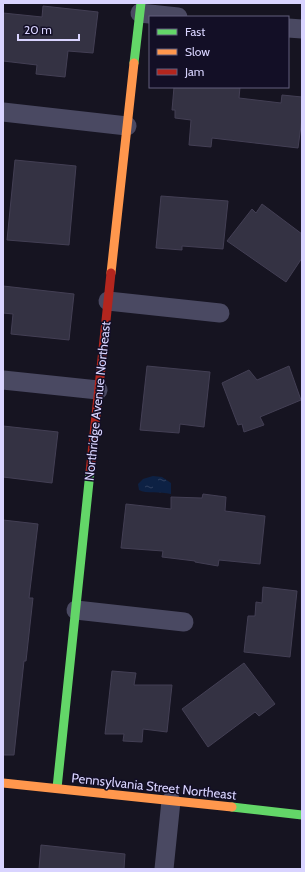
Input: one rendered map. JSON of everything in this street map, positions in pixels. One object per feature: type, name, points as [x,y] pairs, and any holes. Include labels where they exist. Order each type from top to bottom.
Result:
[{"type":"street","name":"Northridge Avenue Northeast","points":[[57,788],[98,390],[140,8],[174,16]]},
{"type":"street","points":[[289,28],[302,29]]},
{"type":"street","points":[[3,112],[127,126]]},
{"type":"street","points":[[108,301],[220,313]]},
{"type":"street","points":[[3,380],[98,390]]},
{"type":"street","points":[[76,610],[184,622]]},
{"type":"street","name":"Pennsylvania Street Northeast","points":[[3,784],[57,788],[302,815]]},
{"type":"street","points":[[164,869],[171,801]]},
{"type":"water","points":[[153,476],[162,477],[171,483],[171,494],[139,490],[138,484],[143,479]]},
{"type":"building","points":[[43,6],[98,12],[93,53],[68,51],[65,77],[36,74],[37,65],[3,61],[3,13],[42,17]]},
{"type":"building","points":[[174,88],[240,88],[239,98],[281,103],[282,95],[302,97],[302,118],[298,148],[212,138],[211,147],[189,145],[191,120],[175,118],[175,110],[172,110]]},
{"type":"building","points":[[15,160],[76,166],[69,245],[7,240]]},
{"type":"building","points":[[161,196],[228,201],[223,249],[182,246],[182,250],[156,248]]},
{"type":"building","points":[[262,204],[302,234],[302,258],[286,282],[227,241],[252,209],[256,213]]},
{"type":"building","points":[[3,286],[74,294],[69,340],[11,334],[13,314],[3,313]]},
{"type":"building","points":[[147,366],[210,372],[204,427],[180,424],[179,433],[140,430]]},
{"type":"building","points":[[289,366],[301,400],[260,417],[264,425],[244,432],[242,424],[238,425],[222,383],[249,370],[257,380]]},
{"type":"building","points":[[3,426],[58,432],[52,483],[3,477]]},
{"type":"building","points":[[203,494],[226,497],[225,511],[265,516],[260,564],[219,560],[218,566],[195,561],[162,557],[163,551],[121,548],[126,504],[171,509],[171,497],[202,498]]},
{"type":"building","points":[[3,520],[38,524],[29,598],[33,598],[26,661],[24,661],[14,755],[3,755]]},
{"type":"building","points":[[263,587],[297,591],[290,657],[244,652],[248,616],[255,616],[256,602],[262,603]]},
{"type":"building","points":[[244,663],[275,704],[259,716],[255,712],[208,747],[182,709]]},
{"type":"building","points":[[112,671],[136,673],[134,685],[172,685],[167,732],[143,729],[142,742],[123,741],[124,734],[105,734]]},
{"type":"building","points":[[41,845],[125,854],[124,869],[39,869]]},
{"type":"traffic: fast","points":[[134,63],[141,3]]},
{"type":"traffic: fast","points":[[57,788],[90,472]]},
{"type":"traffic: fast","points":[[232,807],[302,815]]},
{"type":"traffic: slow","points":[[111,273],[134,63]]},
{"type":"traffic: slow","points":[[3,783],[232,807]]},
{"type":"traffic: jam","points":[[90,472],[111,273]]}]
